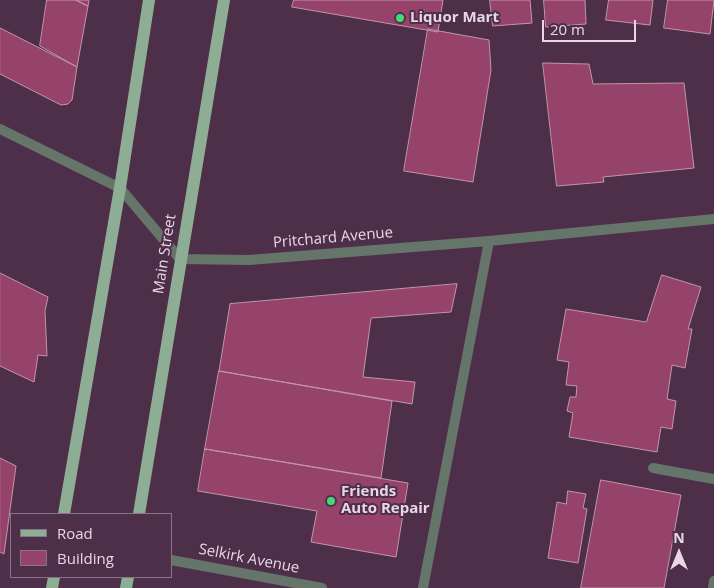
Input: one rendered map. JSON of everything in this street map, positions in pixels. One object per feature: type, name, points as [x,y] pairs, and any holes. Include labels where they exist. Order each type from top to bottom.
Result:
[{"type":"main road","points":[[64,513],[120,188],[149,0]]},
{"type":"main road","name":"Main Street","points":[[139,513],[224,0]]},
{"type":"street","points":[[0,128],[120,188],[180,259]]},
{"type":"street","name":"Pritchard Avenue","points":[[180,259],[249,260],[489,241],[714,218]]},
{"type":"street","points":[[423,588],[489,241]]},
{"type":"street","points":[[653,468],[714,479]]},
{"type":"street","name":"Selkirk Avenue","points":[[172,560],[322,588]]},
{"type":"street","points":[[713,588],[714,581]]},
{"type":"building","points":[[47,0],[76,0],[88,6],[77,67],[40,46]]},
{"type":"building","points":[[76,0],[89,0],[88,6]]},
{"type":"building","name":"Liquor Mart","points":[[294,0],[443,0],[438,32],[292,7]]},
{"type":"building","points":[[490,0],[530,0],[532,23],[493,26]]},
{"type":"building","points":[[544,0],[585,0],[586,24],[546,27]]},
{"type":"building","points":[[609,0],[653,0],[650,25],[606,20]]},
{"type":"building","points":[[668,0],[714,0],[710,34],[664,28]]},
{"type":"building","points":[[0,28],[77,67],[72,100],[68,104],[61,105],[0,74]]},
{"type":"building","points":[[428,29],[489,40],[491,70],[473,182],[404,171]]},
{"type":"building","points":[[543,63],[589,64],[593,84],[684,83],[694,168],[603,177],[604,182],[557,186]]},
{"type":"building","points":[[0,273],[48,297],[45,311],[47,356],[38,355],[34,382],[0,366]]},
{"type":"building","points":[[662,275],[701,287],[688,329],[692,329],[685,368],[672,365],[667,399],[676,401],[672,429],[661,427],[657,452],[569,437],[573,413],[567,411],[570,397],[576,397],[577,386],[566,385],[569,362],[557,360],[566,309],[646,322]]},
{"type":"building","points":[[457,284],[451,312],[371,318],[363,377],[415,382],[412,404],[219,371],[230,304]]},
{"type":"building","points":[[219,371],[392,401],[381,478],[205,449]]},
{"type":"building","name":"Friends Auto Repair","points":[[205,449],[408,483],[396,557],[311,542],[317,511],[198,491]]},
{"type":"building","points":[[0,458],[16,466],[4,554],[0,552]]},
{"type":"building","points":[[601,480],[681,495],[664,588],[581,588]]},
{"type":"building","points":[[568,491],[586,494],[583,508],[587,509],[578,563],[548,558],[557,502],[566,504]]},
{"type":"place","name":"Liquor Mart","points":[[400,18]]},
{"type":"place","name":"Friends Auto Repair","points":[[331,501]]}]
